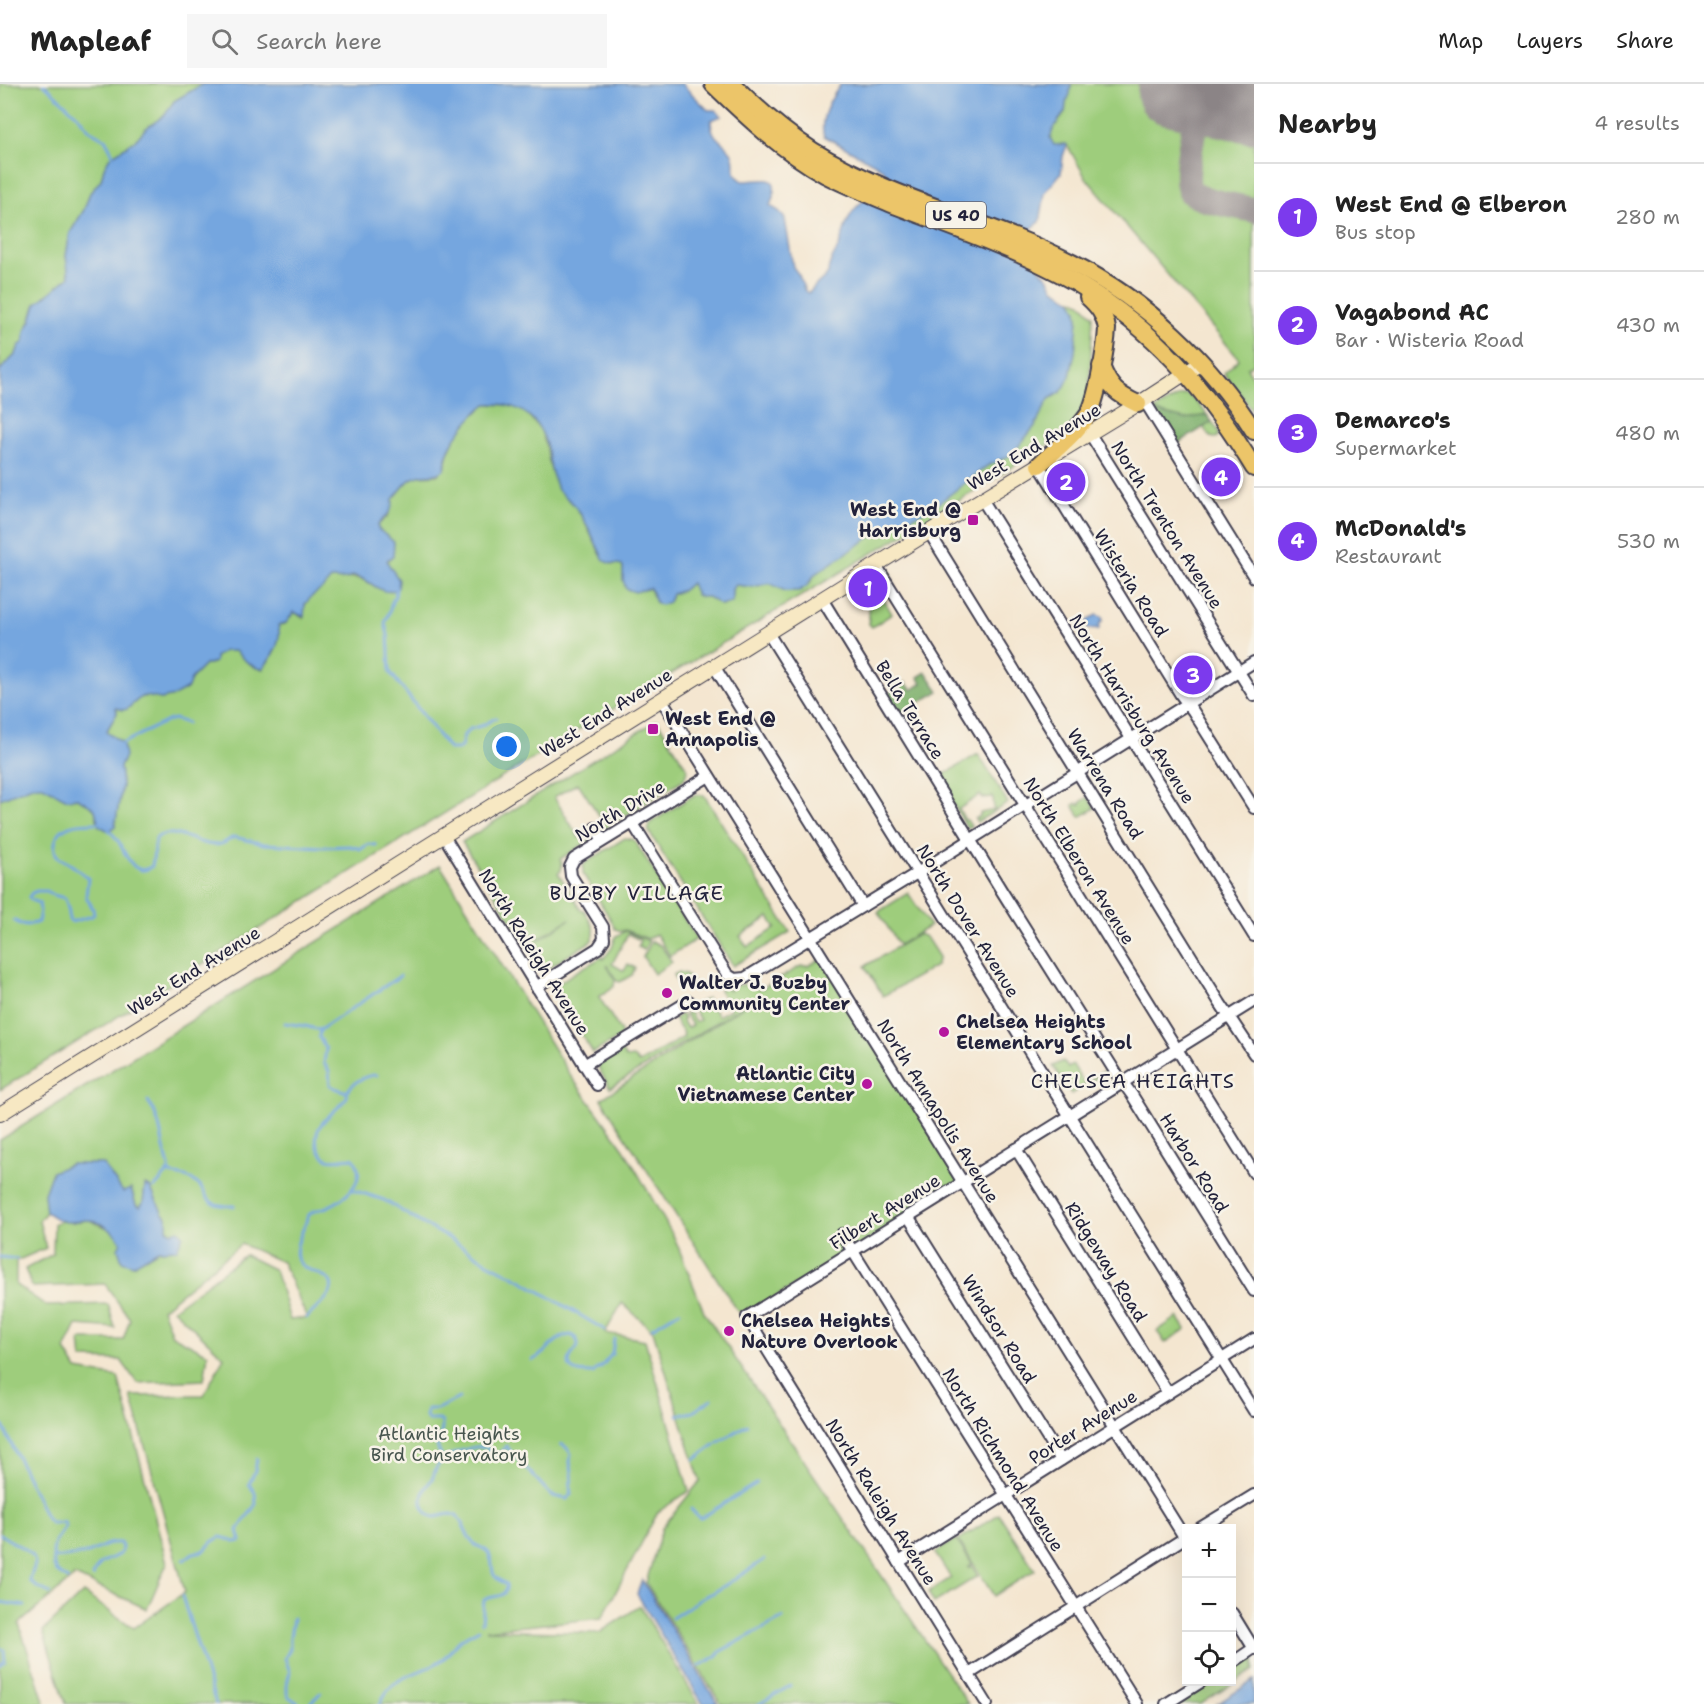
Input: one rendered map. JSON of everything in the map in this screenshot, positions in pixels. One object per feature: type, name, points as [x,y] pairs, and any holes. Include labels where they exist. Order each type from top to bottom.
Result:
[{"type":"highway","name":"US 40","points":[[713,84],[756,125],[819,171],[857,182],[1048,260],[1086,270],[1128,298],[1170,332],[1224,389],[1254,431]]},
{"type":"highway","name":"US 40","points":[[732,84],[759,110],[857,182]]},
{"type":"highway","name":"US 40","points":[[1048,260],[1062,275],[1096,295],[1131,321],[1186,372],[1221,417],[1254,468]]},
{"type":"highway","points":[[1039,465],[1075,431],[1090,411],[1107,334],[1105,319],[1095,304],[1062,275]]},
{"type":"highway","points":[[1101,366],[1106,380],[1113,389],[1122,396],[1141,402]]},
{"type":"main road","name":"West End Avenue","points":[[0,1114],[1201,363]]},
{"type":"street","points":[[1141,402],[1254,577]]},
{"type":"street","name":"North Trenton Avenue","points":[[1090,434],[1254,696]]},
{"type":"street","name":"Wisteria Road","points":[[1039,465],[1254,808]]},
{"type":"street","name":"North Harrisburg Avenue","points":[[982,500],[1254,936]]},
{"type":"street","name":"Warrena Road","points":[[929,532],[1254,1054]]},
{"type":"street","name":"North Elberon Avenue","points":[[876,565],[1254,1173]]},
{"type":"street","name":"Bella Terrace","points":[[822,598],[971,839]]},
{"type":"street","name":"North Dover Avenue","points":[[768,633],[1254,1411]]},
{"type":"street","points":[[632,822],[708,952],[734,979],[748,977],[1254,662]]},
{"type":"street","points":[[714,666],[863,906]]},
{"type":"street","name":"North Annapolis Avenue","points":[[662,700],[1182,1532]]},
{"type":"street","name":"North Drive","points":[[536,987],[598,948],[603,942],[603,927],[571,876],[570,867],[574,859],[709,776]]},
{"type":"street","points":[[593,830],[600,842]]},
{"type":"street","name":"North Raleigh Avenue","points":[[444,836],[597,1085]]},
{"type":"street","name":"Harbor Road","points":[[971,839],[1008,902],[1254,1291]]},
{"type":"street","points":[[584,1065],[689,1001]]},
{"type":"street","name":"Filbert Avenue","points":[[747,1317],[1254,1001]]},
{"type":"street","name":"Ridgeway Road","points":[[1016,1149],[1168,1393]]},
{"type":"street","name":"Windsor Road","points":[[908,1216],[1061,1460]]},
{"type":"street","name":"North Richmond Avenue","points":[[842,1234],[1137,1704]]},
{"type":"street","name":"North Raleigh Avenue","points":[[747,1317],[987,1704]]},
{"type":"street","name":"Porter Avenue","points":[[899,1562],[1254,1339]]},
{"type":"street","points":[[1207,1524],[1254,1495]]},
{"type":"street","points":[[969,1674],[1182,1540]]},
{"type":"street","points":[[1236,1619],[1254,1648],[1236,1660]]},
{"type":"street","points":[[1166,1704],[1195,1686]]},
{"type":"green space","points":[[0,84],[203,84],[174,101],[165,115],[145,129],[136,140],[110,157],[101,180],[90,193],[84,210],[70,233],[66,256],[69,277],[35,306],[25,331],[24,342],[0,370]]},
{"type":"green space","points":[[1071,84],[1254,84],[1254,363],[1247,368],[1254,379],[1254,412],[1224,373],[1239,359],[1086,178],[1067,145],[1054,145],[1051,141],[1052,132],[1065,112]]},
{"type":"green space","points":[[1071,299],[1081,303],[1093,315],[1087,402],[1069,431],[941,512],[588,724],[0,1090],[0,799],[32,786],[43,785],[60,795],[71,799],[78,798],[92,807],[99,826],[115,826],[122,786],[120,767],[123,761],[120,741],[106,732],[117,713],[116,708],[127,709],[141,697],[151,696],[161,699],[174,696],[188,688],[191,679],[205,665],[213,663],[215,657],[224,651],[235,651],[251,665],[263,669],[275,648],[278,625],[285,624],[294,612],[303,618],[307,601],[331,579],[358,578],[376,587],[396,576],[388,563],[394,542],[378,529],[378,525],[388,516],[393,499],[410,479],[437,475],[446,467],[454,441],[466,424],[486,404],[506,405],[520,409],[541,430],[558,490],[573,503],[601,555],[612,564],[623,566],[623,580],[639,590],[650,588],[652,595],[670,600],[672,594],[683,590],[691,583],[694,585],[695,593],[723,605],[733,598],[732,589],[736,585],[753,587],[769,583],[785,591],[810,583],[815,574],[879,530],[888,529],[987,466],[1005,458],[1035,426],[1049,399],[1061,392],[1070,376],[1078,318],[1077,310]]},
{"type":"green space","points":[[1186,394],[1196,401],[1208,416],[1219,432],[1218,437],[1210,437],[1203,426],[1177,444],[1153,411]]},
{"type":"green space","points":[[1153,411],[1185,419],[1207,415],[1212,422],[1177,444]]},
{"type":"green space","points":[[876,586],[892,614],[872,627],[869,624],[867,591]]},
{"type":"green space","points":[[926,672],[939,691],[898,715],[885,696],[905,682],[912,690],[922,683],[918,677]]},
{"type":"green space","points":[[657,720],[688,770],[684,779],[598,833],[595,828],[604,823],[578,783],[554,797],[579,838],[590,832],[594,838],[560,859],[561,871],[558,873],[582,911],[584,910],[593,926],[594,935],[590,942],[550,967],[542,968],[529,946],[570,919],[527,946],[462,842]]},
{"type":"green space","points":[[978,754],[1008,803],[977,822],[975,819],[980,816],[980,813],[994,810],[993,797],[983,798],[980,795],[959,809],[971,826],[967,828],[938,778]]},
{"type":"green space","points":[[694,795],[704,795],[790,932],[733,966],[649,832],[650,823]],"holes":[[[769,917],[776,928],[747,947],[740,936]]]},
{"type":"green space","points":[[1088,797],[1095,808],[1080,817],[1073,805],[1081,804]]},
{"type":"green space","points":[[625,838],[634,840],[697,939],[670,956],[656,934],[648,939],[625,930],[615,929],[583,874],[585,863]]},
{"type":"green space","name":"Atlantic Heights Bird Conservatory","points":[[440,865],[570,1075],[624,1149],[675,1239],[704,1312],[968,1704],[721,1704],[646,1583],[662,1528],[700,1481],[653,1331],[622,1303],[605,1333],[645,1340],[689,1491],[658,1512],[602,1618],[486,1630],[599,1633],[640,1606],[699,1704],[66,1704],[43,1631],[83,1593],[134,1628],[185,1592],[131,1396],[204,1395],[224,1357],[173,1309],[245,1255],[275,1270],[290,1320],[307,1318],[282,1262],[241,1244],[162,1309],[172,1335],[208,1354],[204,1380],[137,1383],[121,1360],[82,1359],[80,1340],[123,1340],[130,1319],[105,1284],[32,1287],[25,1269],[53,1254],[54,1223],[89,1220],[110,1229],[118,1236],[133,1265],[158,1250],[177,1249],[172,1232],[167,1229],[167,1217],[163,1214],[150,1187],[145,1185],[141,1207],[136,1205],[131,1189],[123,1193],[103,1164],[71,1164],[52,1172],[44,1194],[46,1212],[39,1221],[46,1248],[16,1261],[16,1285],[47,1306],[108,1304],[115,1328],[77,1325],[65,1350],[77,1370],[118,1377],[167,1563],[147,1609],[75,1576],[19,1624],[45,1704],[0,1704],[0,1140]]},
{"type":"green space","points":[[908,893],[930,926],[899,945],[878,912]]},
{"type":"green space","points":[[625,931],[649,941],[644,950],[638,947],[640,940],[628,934],[612,964],[624,971],[628,964],[635,968],[632,975],[620,982],[607,965],[615,980],[614,986],[599,997],[621,1032],[620,1037],[593,1053],[556,993],[557,987],[573,973],[602,957],[603,959],[612,948],[616,936]]},
{"type":"green space","points":[[919,934],[926,937],[939,957],[936,966],[883,996],[865,966]]},
{"type":"green space","points":[[652,941],[661,946],[672,962],[654,974],[643,957]]},
{"type":"green space","points":[[823,958],[964,1182],[745,1316],[737,1310],[601,1099],[751,1001],[610,1088],[598,1066],[621,1051],[626,1058],[633,1057],[639,1063],[684,1037],[674,1019],[681,1014],[687,1028],[692,1025],[685,1014],[690,1012],[695,1022],[700,1020],[695,1012],[697,1004],[707,998],[718,1016],[731,1009],[719,990],[725,986],[730,991],[732,986],[755,983],[759,990],[801,966],[808,966]]},
{"type":"green space","points":[[679,972],[686,974],[693,983],[686,986],[684,983],[679,985],[673,975]]},
{"type":"green space","points":[[1063,1061],[1068,1068],[1073,1065],[1084,1083],[1104,1071],[1106,1073],[1071,1094],[1053,1066]]},
{"type":"green space","points":[[1178,1317],[1186,1329],[1165,1343],[1157,1331]]},
{"type":"green space","points":[[999,1514],[1035,1570],[994,1596],[958,1540]]},
{"type":"green space","points":[[956,1539],[972,1564],[967,1568],[972,1566],[978,1576],[934,1603],[928,1592],[951,1578],[935,1553]]},
{"type":"green space","points":[[1254,1656],[1254,1670],[1236,1682],[1236,1667]]},
{"type":"green space","points":[[1207,1686],[1229,1686],[1201,1704],[1178,1704]]},
{"type":"water","points":[[203,84],[682,84],[708,110],[715,110],[722,116],[711,120],[711,126],[715,135],[731,152],[734,171],[738,178],[743,181],[770,180],[773,183],[774,195],[770,206],[779,211],[785,219],[793,267],[808,293],[828,274],[830,264],[852,213],[880,184],[886,174],[875,164],[824,136],[824,116],[841,84],[1071,84],[1065,112],[1054,127],[1050,138],[1054,145],[1067,145],[1061,173],[1045,193],[1040,222],[1029,230],[1026,237],[1040,269],[1054,289],[1071,299],[1077,310],[1075,352],[1070,376],[1061,392],[1049,399],[1035,426],[1014,452],[987,466],[935,506],[888,529],[879,530],[815,574],[807,586],[799,591],[785,591],[769,583],[753,587],[736,585],[732,589],[732,602],[720,605],[708,597],[696,595],[691,583],[683,590],[672,594],[669,602],[661,605],[656,603],[650,588],[635,592],[626,589],[623,580],[623,566],[604,560],[581,515],[557,488],[544,437],[533,419],[526,413],[508,406],[486,404],[453,442],[446,457],[445,469],[410,480],[393,499],[391,511],[378,525],[378,529],[394,542],[393,557],[387,562],[399,580],[398,588],[392,591],[381,590],[360,577],[354,576],[331,579],[305,604],[304,617],[294,612],[286,623],[278,625],[278,643],[263,669],[244,660],[235,651],[224,651],[215,657],[215,662],[205,665],[191,679],[188,688],[174,696],[161,699],[145,696],[127,709],[116,708],[117,713],[106,732],[123,743],[125,756],[120,767],[122,786],[115,826],[107,830],[99,826],[92,807],[78,798],[67,799],[43,786],[32,786],[0,799],[0,370],[24,342],[25,331],[36,304],[69,277],[66,256],[70,233],[84,210],[90,193],[101,180],[110,157],[136,140],[145,129],[165,115],[174,101]]},
{"type":"water","points":[[1096,615],[1102,617],[1103,620],[1099,625],[1100,628],[1097,630],[1087,628],[1087,621]]},
{"type":"water","points":[[71,1164],[103,1164],[123,1192],[131,1189],[136,1205],[140,1207],[143,1203],[145,1185],[150,1187],[163,1214],[167,1217],[167,1229],[172,1232],[179,1230],[183,1235],[177,1249],[158,1250],[133,1265],[122,1261],[118,1248],[121,1242],[106,1227],[92,1220],[66,1222],[46,1212],[44,1194],[52,1172]]},
{"type":"water","points":[[642,1580],[718,1704],[703,1704],[637,1594]]},
{"type":"water","points":[[1254,1680],[1254,1704],[1217,1704]]},
{"type":"waterway","points":[[44,84],[78,116],[89,130],[105,139],[113,154]]},
{"type":"waterway","points":[[396,589],[385,623],[390,672],[449,749],[461,747],[464,735],[470,729],[496,718]]},
{"type":"waterway","points":[[123,743],[167,721],[174,719],[187,723]]},
{"type":"waterway","points":[[14,920],[26,925],[38,922],[39,903],[29,897],[37,891],[46,891],[65,898],[71,922],[94,914],[86,896],[88,878],[58,857],[55,852],[55,843],[57,836],[66,827],[98,823]]},
{"type":"waterway","points":[[109,830],[131,863],[141,870],[152,866],[156,838],[164,834],[180,835],[213,845],[234,837],[264,844],[350,846],[361,849],[369,844],[376,845]]},
{"type":"waterway","points":[[285,1023],[320,1030],[400,976]]},
{"type":"waterway","points":[[320,1030],[319,1037],[326,1049],[324,1063],[329,1071],[330,1085],[347,1092]]},
{"type":"waterway","points":[[306,1318],[323,1302],[330,1292],[331,1285],[328,1279],[301,1264],[296,1253],[299,1240],[309,1215],[334,1204],[348,1194],[357,1181],[358,1174],[358,1167],[354,1159],[333,1160],[326,1158],[320,1152],[316,1139],[317,1132],[325,1119],[343,1103],[347,1092],[353,1085],[364,1078],[377,1075]]},
{"type":"waterway","points":[[148,1101],[159,1124],[169,1166],[169,1171],[154,1188]]},
{"type":"waterway","points":[[167,1173],[191,1179],[215,1204],[234,1206]]},
{"type":"waterway","points":[[353,1190],[384,1200],[605,1330]]},
{"type":"waterway","points":[[0,1257],[17,1259]]},
{"type":"waterway","points":[[652,1328],[680,1311]]},
{"type":"waterway","points":[[533,1360],[556,1341],[572,1335],[578,1345],[571,1356],[570,1366],[575,1371],[593,1373],[612,1354],[614,1339]]},
{"type":"waterway","points":[[444,1460],[437,1444],[442,1422],[428,1420],[427,1409],[437,1409],[459,1398]]},
{"type":"waterway","points":[[678,1415],[693,1412],[712,1399]]},
{"type":"waterway","points":[[0,1420],[47,1519],[51,1523],[64,1522],[65,1526],[55,1542],[54,1566],[57,1572],[68,1579]]},
{"type":"waterway","points":[[694,1460],[747,1425]]},
{"type":"waterway","points":[[482,1622],[484,1600],[502,1595],[506,1584],[496,1577],[488,1552],[471,1541],[459,1518],[451,1514],[433,1517],[426,1512],[422,1501],[423,1493],[438,1465],[448,1457],[462,1450],[477,1447],[488,1448],[491,1457],[497,1457],[506,1446],[550,1494],[567,1499],[571,1494],[571,1454],[561,1444]]},
{"type":"waterway","points":[[184,1560],[193,1553],[204,1551],[220,1537],[234,1542],[241,1541],[238,1530],[256,1504],[255,1493],[249,1484],[257,1459]]},
{"type":"waterway","points":[[691,1509],[701,1518],[757,1483]]},
{"type":"waterway","points":[[0,1534],[30,1553],[35,1562],[30,1581],[50,1593]]},
{"type":"waterway","points":[[54,1558],[84,1554],[107,1544],[120,1543],[121,1553],[101,1564],[93,1577]]},
{"type":"waterway","points":[[672,1618],[764,1560]]},
{"type":"waterway","points":[[182,1596],[216,1704]]},
{"type":"waterway","points":[[0,1602],[25,1606]]},
{"type":"waterway","points":[[293,1618],[290,1649],[285,1658],[290,1672],[287,1693],[300,1704]]},
{"type":"waterway","points":[[699,1666],[721,1651],[783,1618]]},
{"type":"waterway","points":[[380,1704],[392,1686],[434,1665],[443,1659],[459,1641],[479,1629]]},
{"type":"waterway","points":[[0,1648],[4,1650],[5,1661],[0,1665]]},
{"type":"waterway","points":[[759,1704],[790,1686]]},
{"type":"waterway","points":[[310,1704],[321,1692]]},
{"type":"taxiway","points":[[1199,100],[1190,148],[1188,185],[1191,192],[1211,201],[1254,210]]},
{"type":"runway","points":[[1169,93],[1254,112]]},
{"type":"place","name":"McDonald's","points":[[1221,477]]},
{"type":"place","name":"Vagabond AC","points":[[1066,482]]},
{"type":"place","name":"West End @ Harrisburg","points":[[973,520]]},
{"type":"place","name":"West End @ Elberon","points":[[868,588]]},
{"type":"place","name":"Demarco's","points":[[1193,675]]},
{"type":"place","name":"West End @ Annapolis","points":[[653,729]]},
{"type":"place","name":"Walter J. Buzby Community Center","points":[[667,993]]},
{"type":"place","name":"Chelsea Heights Elementary School","points":[[944,1032]]},
{"type":"place","name":"Atlantic City Vietnamese Center","points":[[867,1084]]},
{"type":"place","name":"Chelsea Heights Nature Overlook","points":[[729,1331]]},
{"type":"district","name":"BUZBY VILLAGE","points":[[637,893]]},
{"type":"district","name":"CHELSEA HEIGHTS","points":[[1133,1081]]}]
